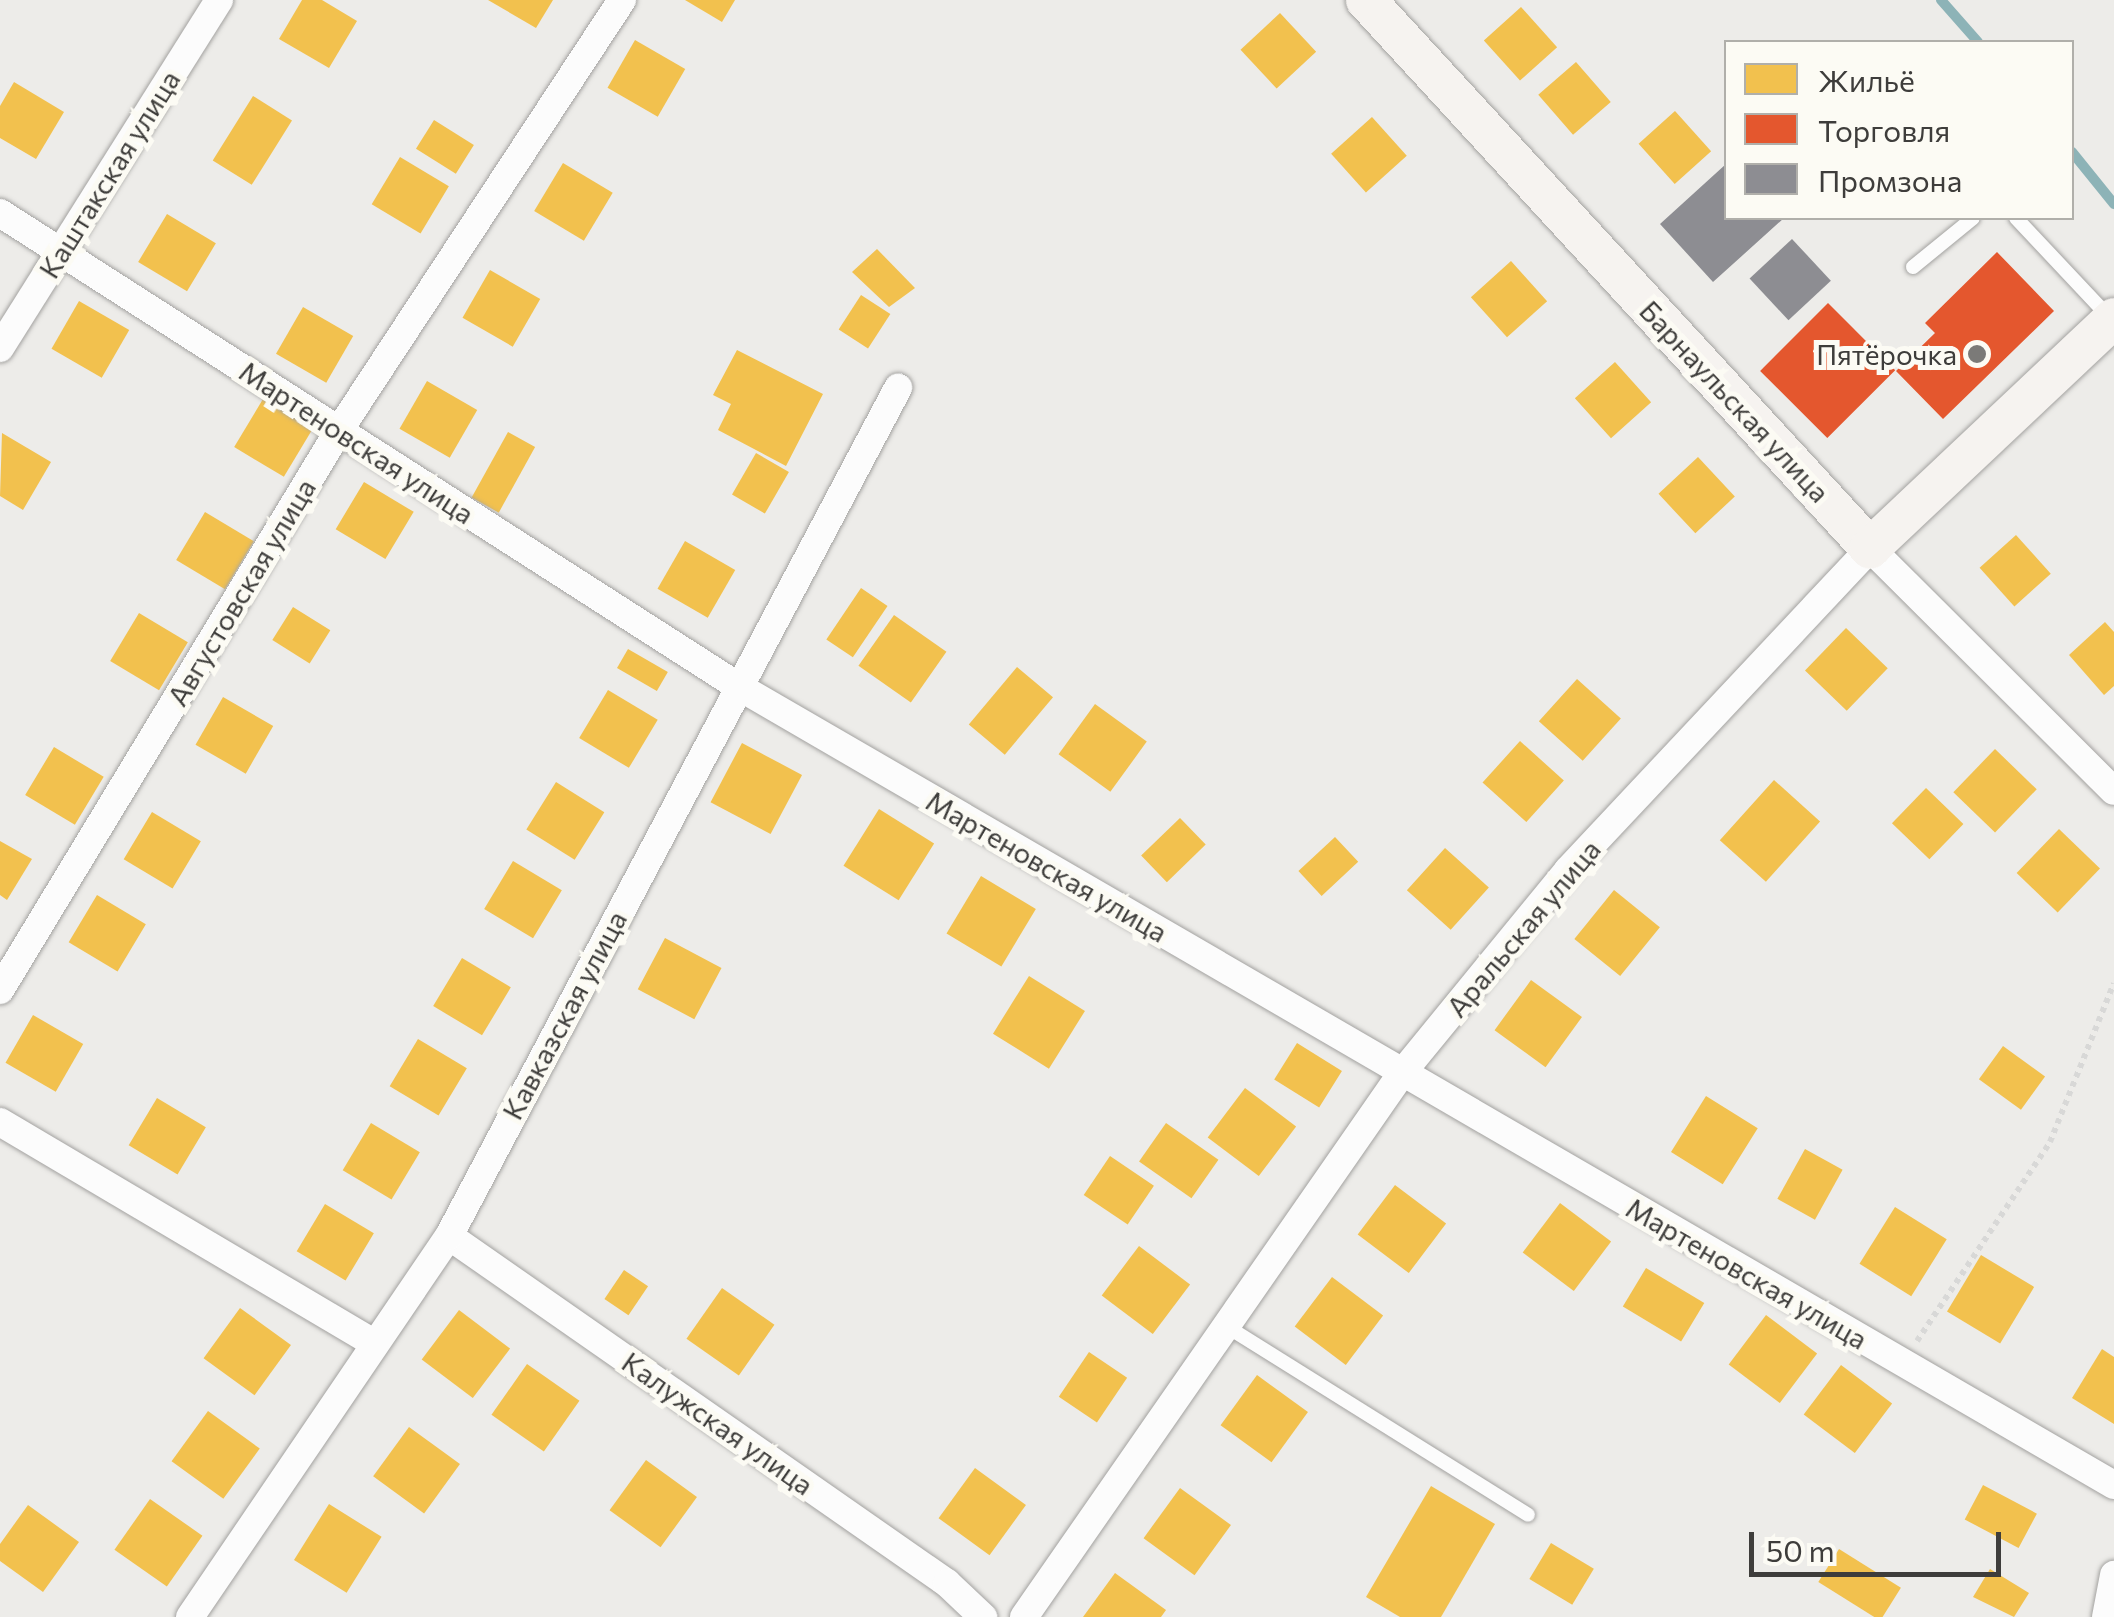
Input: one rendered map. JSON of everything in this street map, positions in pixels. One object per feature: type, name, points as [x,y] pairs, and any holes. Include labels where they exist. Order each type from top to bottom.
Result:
[{"type":"street","name":"Каштакская улица","points":[[0,348],[219,0]]},
{"type":"street","name":"Августовская улица","points":[[0,990],[338,432],[622,0]]},
{"type":"street","name":"Барнаульская улица","points":[[1366,0],[1870,548],[2114,791]]},
{"type":"street","name":"Мартеновская улица","points":[[0,213],[63,248],[338,432],[736,685],[2114,1485]]},
{"type":"street","name":"Аральская улица","points":[[1024,1617],[1402,1073],[1568,870],[1870,548],[2112,319]]},
{"type":"street","name":"Кавказская улица","points":[[190,1617],[372,1341],[448,1236],[736,685],[898,388]]},
{"type":"street","points":[[0,1122],[372,1341]]},
{"type":"street","name":"Калужская улица","points":[[448,1236],[947,1582],[983,1617]]},
{"type":"street","points":[[2106,1617],[2114,1575]]},
{"type":"lane","points":[[1913,267],[1971,220]]},
{"type":"lane","points":[[2018,220],[2112,319]]},
{"type":"lane","points":[[1226,1326],[1528,1515]]},
{"type":"path","points":[[1902,1363],[2050,1142],[2114,983]]},
{"type":"building: Жильё","points":[[302,0],[322,0],[357,21],[329,68],[279,39]]},
{"type":"building: Жильё","points":[[488,0],[553,0],[536,28]]},
{"type":"building: Жильё","points":[[685,0],[735,0],[722,22]]},
{"type":"building: Жильё","points":[[1521,7],[1557,47],[1520,81],[1484,40]]},
{"type":"building: Жильё","points":[[1280,13],[1316,52],[1277,89],[1241,50]]},
{"type":"building: Жильё","points":[[635,40],[685,69],[658,117],[608,88]]},
{"type":"building: Жильё","points":[[1576,62],[1611,102],[1573,135],[1538,95]]},
{"type":"building: Жильё","points":[[14,82],[64,112],[36,159],[0,138],[0,106]]},
{"type":"building: Жильё","points":[[253,96],[292,120],[252,185],[213,160]]},
{"type":"building: Жильё","points":[[1675,111],[1711,151],[1675,184],[1639,144]]},
{"type":"building: Жильё","points":[[1372,117],[1407,156],[1366,192],[1331,154]]},
{"type":"building: Жильё","points":[[434,120],[474,145],[456,174],[416,149]]},
{"type":"building: Жильё","points":[[400,157],[449,186],[421,234],[372,204]]},
{"type":"building: Жильё","points":[[563,163],[613,193],[584,241],[534,211]]},
{"type":"building: Жильё","points":[[167,214],[216,243],[187,291],[138,262]]},
{"type":"building: Жильё","points":[[877,249],[915,288],[889,307],[852,272]]},
{"type":"building: Жильё","points":[[1511,261],[1547,301],[1507,337],[1471,297]]},
{"type":"building: Жильё","points":[[490,270],[540,299],[513,347],[462,318]]},
{"type":"building: Жильё","points":[[861,295],[890,314],[868,348],[839,329]]},
{"type":"building: Жильё","points":[[79,301],[129,330],[102,378],[52,349]]},
{"type":"building: Жильё","points":[[303,307],[353,336],[326,383],[276,354]]},
{"type":"building: Жильё","points":[[737,350],[823,394],[786,466],[718,430],[731,404],[713,395]]},
{"type":"building: Жильё","points":[[1615,362],[1651,402],[1611,438],[1575,398]]},
{"type":"building: Жильё","points":[[427,381],[477,410],[450,458],[400,429]]},
{"type":"building: Жильё","points":[[263,399],[313,429],[284,477],[234,447]]},
{"type":"building: Жильё","points":[[508,432],[535,447],[499,513],[472,498]]},
{"type":"building: Жильё","points":[[2,433],[51,462],[23,510],[0,496]]},
{"type":"building: Жильё","points":[[756,453],[789,472],[765,514],[732,495]]},
{"type":"building: Жильё","points":[[1698,457],[1735,496],[1695,533],[1659,494]]},
{"type":"building: Жильё","points":[[364,482],[414,512],[385,559],[336,529]]},
{"type":"building: Жильё","points":[[205,512],[254,541],[225,589],[176,560]]},
{"type":"building: Жильё","points":[[2016,535],[2051,574],[2014,606],[1980,568]]},
{"type":"building: Жильё","points":[[685,541],[735,570],[708,618],[658,589]]},
{"type":"building: Жильё","points":[[861,588],[888,606],[853,657],[826,639]]},
{"type":"building: Жильё","points":[[293,607],[330,630],[310,663],[272,640]]},
{"type":"building: Жильё","points":[[139,613],[188,642],[159,690],[110,661]]},
{"type":"building: Жильё","points":[[894,615],[946,652],[911,702],[858,666]]},
{"type":"building: Жильё","points":[[2105,622],[2114,632],[2114,686],[2104,695],[2069,655]]},
{"type":"building: Жильё","points":[[1846,628],[1888,668],[1847,711],[1805,670]]},
{"type":"building: Жильё","points":[[628,649],[668,672],[657,691],[617,668]]},
{"type":"building: Жильё","points":[[1017,667],[1053,697],[1005,755],[969,724]]},
{"type":"building: Жильё","points":[[1577,679],[1621,718],[1583,761],[1539,721]]},
{"type":"building: Жильё","points":[[608,690],[658,720],[629,768],[579,738]]},
{"type":"building: Жильё","points":[[223,697],[273,726],[246,774],[195,745]]},
{"type":"building: Жильё","points":[[1095,704],[1147,742],[1110,792],[1059,754]]},
{"type":"building: Жильё","points":[[1520,741],[1564,780],[1526,822],[1483,783]]},
{"type":"building: Жильё","points":[[742,743],[802,775],[771,834],[711,802]]},
{"type":"building: Жильё","points":[[54,747],[104,777],[75,825],[25,795]]},
{"type":"building: Жильё","points":[[1995,749],[2037,789],[1995,832],[1953,792]]},
{"type":"building: Жильё","points":[[1774,780],[1820,821],[1766,882],[1720,840]]},
{"type":"building: Жильё","points":[[556,782],[604,812],[575,860],[526,829]]},
{"type":"building: Жильё","points":[[1926,788],[1963,824],[1929,859],[1892,823]]},
{"type":"building: Жильё","points":[[879,809],[934,843],[899,900],[843,866]]},
{"type":"building: Жильё","points":[[152,812],[201,841],[173,889],[124,859]]},
{"type":"building: Жильё","points":[[1180,818],[1206,845],[1167,882],[1141,856]]},
{"type":"building: Жильё","points":[[2059,829],[2100,869],[2058,912],[2017,873]]},
{"type":"building: Жильё","points":[[1335,837],[1358,862],[1322,896],[1298,871]]},
{"type":"building: Жильё","points":[[0,841],[32,859],[7,900],[0,895]]},
{"type":"building: Жильё","points":[[1445,848],[1489,887],[1451,930],[1407,890]]},
{"type":"building: Жильё","points":[[513,861],[562,890],[533,938],[484,909]]},
{"type":"building: Жильё","points":[[981,876],[1036,909],[1001,966],[946,933]]},
{"type":"building: Жильё","points":[[1614,890],[1660,927],[1620,976],[1574,939]]},
{"type":"building: Жильё","points":[[97,895],[146,924],[118,972],[69,942]]},
{"type":"building: Жильё","points":[[665,938],[722,968],[694,1019],[638,989]]},
{"type":"building: Жильё","points":[[462,958],[511,987],[482,1035],[433,1006]]},
{"type":"building: Жильё","points":[[1029,976],[1085,1011],[1049,1069],[993,1034]]},
{"type":"building: Жильё","points":[[1531,980],[1582,1017],[1546,1067],[1495,1030]]},
{"type":"building: Жильё","points":[[33,1015],[83,1044],[56,1092],[6,1063]]},
{"type":"building: Жильё","points":[[418,1039],[467,1068],[439,1116],[390,1086]]},
{"type":"building: Жильё","points":[[1297,1043],[1342,1071],[1319,1108],[1274,1079]]},
{"type":"building: Жильё","points":[[2003,1046],[2045,1077],[2021,1110],[1979,1079]]},
{"type":"building: Жильё","points":[[1245,1088],[1296,1127],[1259,1176],[1208,1138]]},
{"type":"building: Жильё","points":[[1706,1096],[1758,1128],[1723,1184],[1671,1152]]},
{"type":"building: Жильё","points":[[157,1098],[206,1127],[178,1175],[129,1145]]},
{"type":"building: Жильё","points":[[371,1123],[420,1152],[392,1200],[343,1170]]},
{"type":"building: Жильё","points":[[1166,1123],[1218,1160],[1191,1198],[1139,1162]]},
{"type":"building: Жильё","points":[[1805,1149],[1843,1170],[1815,1220],[1777,1199]]},
{"type":"building: Жильё","points":[[1110,1156],[1154,1186],[1128,1225],[1084,1195]]},
{"type":"building: Жильё","points":[[1395,1185],[1446,1224],[1409,1273],[1358,1235]]},
{"type":"building: Жильё","points":[[1560,1203],[1611,1242],[1574,1291],[1523,1253]]},
{"type":"building: Жильё","points":[[325,1204],[374,1233],[346,1281],[297,1251]]},
{"type":"building: Жильё","points":[[1895,1207],[1947,1239],[1911,1296],[1859,1264]]},
{"type":"building: Жильё","points":[[1139,1246],[1190,1285],[1153,1334],[1102,1296]]},
{"type":"building: Жильё","points":[[1981,1255],[2034,1287],[2000,1344],[1947,1312]]},
{"type":"building: Жильё","points":[[1646,1268],[1704,1303],[1681,1342],[1623,1307]]},
{"type":"building: Жильё","points":[[624,1270],[648,1286],[628,1315],[604,1299]]},
{"type":"building: Жильё","points":[[1332,1277],[1383,1316],[1346,1365],[1295,1327]]},
{"type":"building: Жильё","points":[[722,1288],[774,1325],[739,1375],[686,1339]]},
{"type":"building: Жильё","points":[[240,1308],[291,1345],[255,1395],[204,1358]]},
{"type":"building: Жильё","points":[[459,1310],[510,1349],[473,1398],[422,1360]]},
{"type":"building: Жильё","points":[[1766,1315],[1817,1354],[1780,1403],[1729,1365]]},
{"type":"building: Жильё","points":[[2102,1349],[2114,1357],[2114,1424],[2072,1398]]},
{"type":"building: Жильё","points":[[1089,1352],[1127,1378],[1097,1422],[1059,1397]]},
{"type":"building: Жильё","points":[[527,1364],[579,1401],[544,1451],[491,1415]]},
{"type":"building: Жильё","points":[[1841,1365],[1892,1404],[1855,1453],[1804,1415]]},
{"type":"building: Жильё","points":[[1257,1375],[1308,1412],[1272,1462],[1221,1425]]},
{"type":"building: Жильё","points":[[208,1411],[260,1449],[223,1499],[172,1461]]},
{"type":"building: Жильё","points":[[409,1427],[460,1464],[424,1513],[373,1476]]},
{"type":"building: Жильё","points":[[646,1460],[697,1497],[661,1547],[610,1510]]},
{"type":"building: Жильё","points":[[975,1468],[1026,1505],[990,1555],[939,1518]]},
{"type":"building: Жильё","points":[[1983,1485],[2037,1514],[2019,1548],[1965,1519]]},
{"type":"building: Жильё","points":[[1431,1486],[1495,1524],[1441,1617],[1400,1617],[1366,1597]]},
{"type":"building: Жильё","points":[[1180,1488],[1231,1525],[1195,1575],[1144,1538]]},
{"type":"building: Жильё","points":[[150,1499],[202,1536],[167,1586],[114,1550]]},
{"type":"building: Жильё","points":[[329,1504],[382,1537],[347,1593],[294,1560]]},
{"type":"building: Жильё","points":[[28,1505],[79,1542],[43,1592],[0,1561],[0,1544]]},
{"type":"building: Жильё","points":[[1551,1543],[1594,1569],[1572,1605],[1529,1579]]},
{"type":"building: Жильё","points":[[1839,1549],[1901,1588],[1883,1617],[1874,1617],[1818,1582]]},
{"type":"building: Жильё","points":[[1990,1569],[2029,1593],[2014,1617],[1973,1597]]},
{"type":"building: Жильё","points":[[1115,1573],[1166,1610],[1161,1617],[1083,1617]]},
{"type":"building: Торговля","points":[[1997,252],[2054,311],[1943,419],[1896,371],[1935,333],[1925,323]]},
{"type":"building: Торговля","points":[[1828,303],[1895,370],[1827,438],[1760,371]]},
{"type":"building: Промзона","points":[[1724,166],[1724,220],[1782,220],[1713,282],[1660,224]]},
{"type":"building: Промзона","points":[[1792,239],[1831,281],[1788,320],[1750,279]]},
{"type":"waterway","points":[[1941,0],[1976,40]]},
{"type":"waterway","points":[[2074,154],[2114,204]]},
{"type":"place","name":"Пятёрочка","points":[[1977,354]]}]
